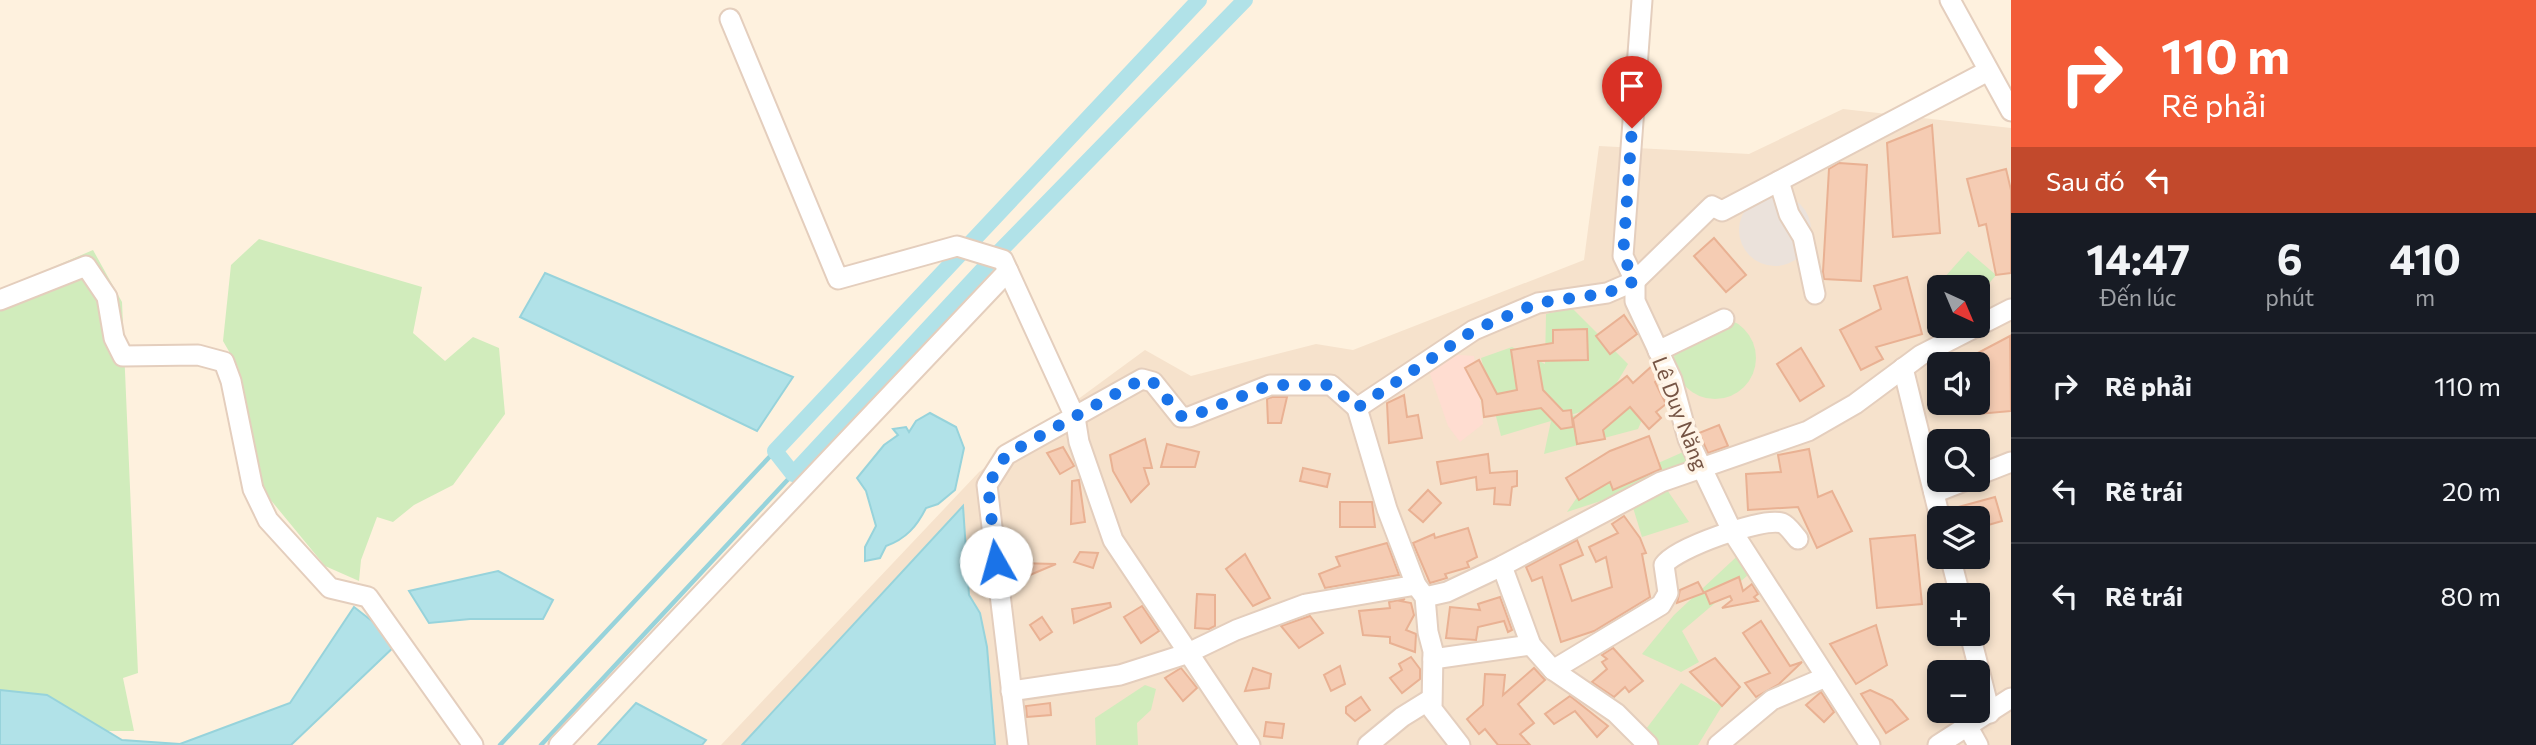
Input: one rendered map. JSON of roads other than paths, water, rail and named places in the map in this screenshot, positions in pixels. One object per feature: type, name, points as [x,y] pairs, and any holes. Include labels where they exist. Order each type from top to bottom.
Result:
[{"type":"street","name":"Lê Duy Năng","points":[[1642,0],[1623,256],[1635,281],[1635,301],[1672,380],[1688,439],[1732,531],[1870,745]]},
{"type":"street","points":[[1950,0],[2011,111]]},
{"type":"street","points":[[730,19],[838,279],[939,249],[962,246],[1006,265],[1075,417],[1079,442],[1108,530],[1186,654],[1250,745]]},
{"type":"street","points":[[1357,408],[1474,330],[1538,303],[1607,293],[1635,281],[1712,206],[1722,211],[1988,71]]},
{"type":"street","points":[[1779,181],[1789,214],[1803,237],[1815,294]]},
{"type":"street","points":[[559,745],[1006,265]]},
{"type":"street","points":[[0,300],[86,266],[107,297],[114,338],[123,356],[198,355],[223,362],[231,381],[253,489],[268,520],[330,588],[368,597],[473,745]]},
{"type":"street","points":[[1012,691],[1120,675],[1186,654],[1236,630],[1306,604],[1420,591],[1447,592],[1661,482],[1808,431],[1855,404],[1903,368],[2011,309]]},
{"type":"street","points":[[1658,351],[1724,319]]},
{"type":"street","points":[[1903,368],[1937,506]]},
{"type":"street","points":[[1018,745],[988,485],[1006,455],[1142,379],[1153,382],[1181,416],[1189,417],[1270,385],[1331,385],[1357,408],[1383,497],[1420,591],[1433,659],[1432,709],[1460,745]]},
{"type":"street","points":[[1990,470],[2011,462]]},
{"type":"street","points":[[1553,670],[1661,605],[1668,593],[1664,565],[1672,555],[1732,531],[1779,522],[1787,526],[1798,539]]},
{"type":"street","points":[[1502,566],[1531,645],[1553,670],[1616,713],[1648,745]]},
{"type":"street","points":[[1433,659],[1531,645]]},
{"type":"street","points":[[1718,745],[1772,701],[1826,677]]},
{"type":"street","points":[[1990,713],[2011,698]]},
{"type":"street","points":[[1368,745],[1402,717],[1431,699]]},
{"type":"street","points":[[1938,745],[1974,723]]},
{"type":"street","points":[[1968,727],[1978,745]]},
{"type":"water","points":[[545,273],[793,377],[757,431],[520,317]]},
{"type":"water","points":[[930,413],[956,427],[964,448],[955,490],[938,504],[926,508],[910,531],[886,546],[880,558],[865,561],[865,547],[876,526],[866,491],[857,478],[884,445],[898,435],[893,429],[906,427],[909,432],[916,421]]},
{"type":"water","points":[[963,506],[969,595],[980,613],[987,647],[995,745],[742,745]]},
{"type":"water","points":[[498,571],[553,600],[543,619],[470,619],[429,623],[409,591]]},
{"type":"water","points":[[354,607],[399,642],[291,745],[0,745],[0,690],[47,695],[122,740],[180,744],[290,703]]},
{"type":"water","points":[[636,703],[706,740],[702,745],[598,745]]},
{"type":"waterway","points":[[1199,0],[775,451],[793,474],[1001,250],[1245,0]]},
{"type":"waterway","points":[[500,745],[775,451]]},
{"type":"waterway","points":[[541,745],[793,474]]}]
